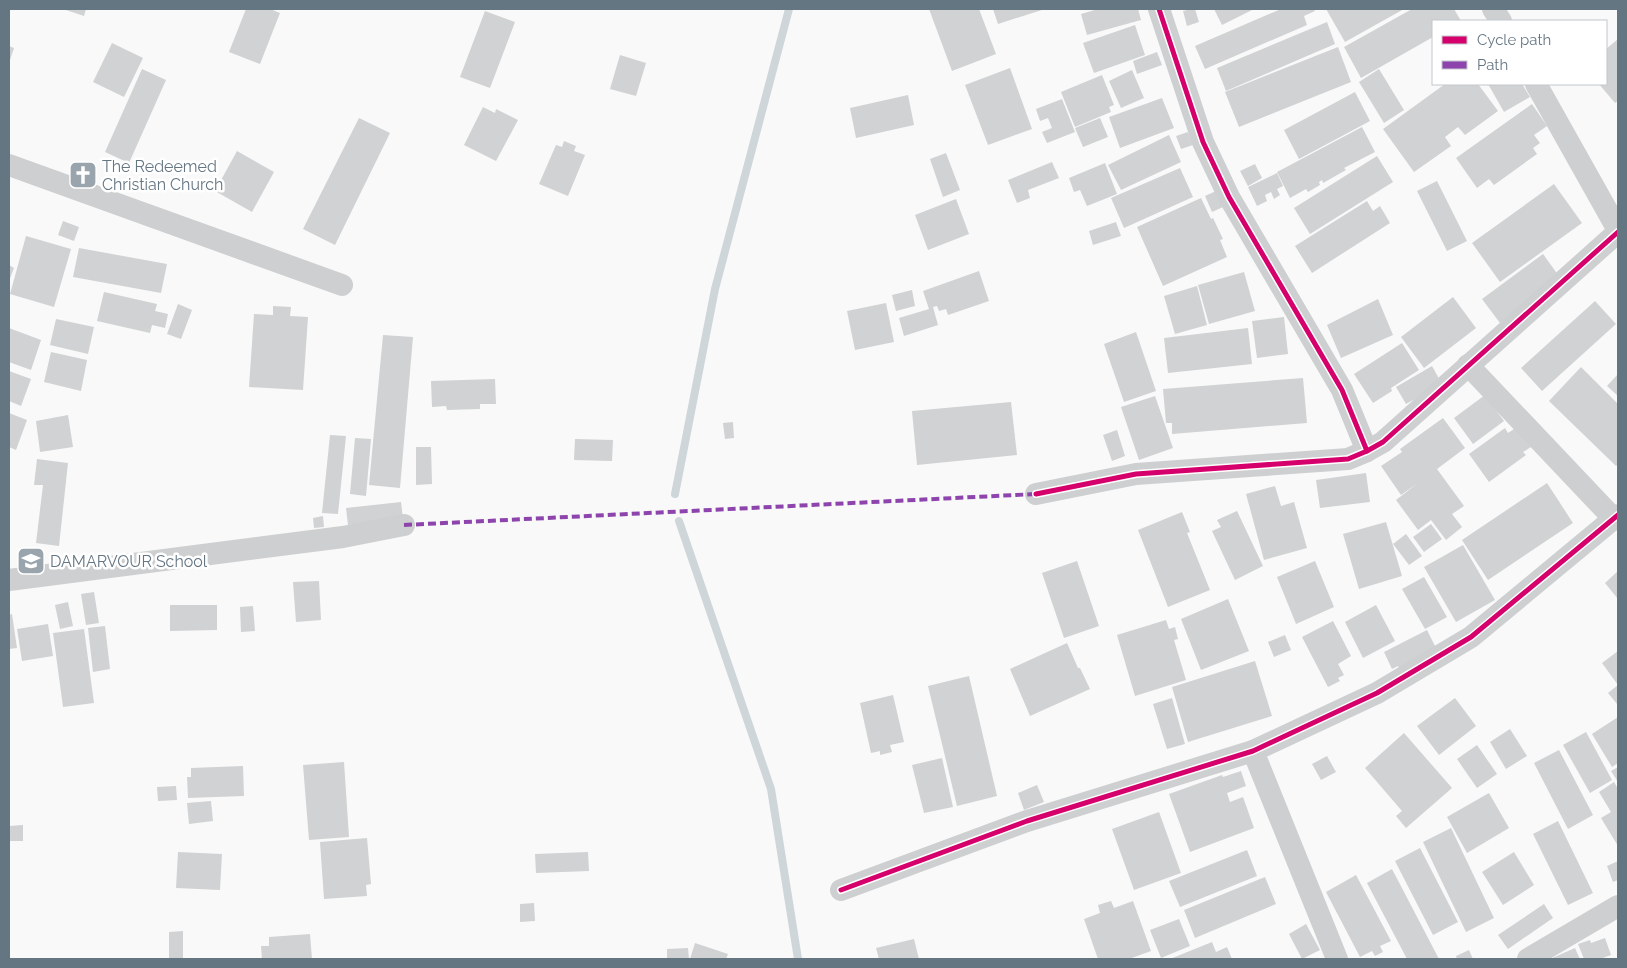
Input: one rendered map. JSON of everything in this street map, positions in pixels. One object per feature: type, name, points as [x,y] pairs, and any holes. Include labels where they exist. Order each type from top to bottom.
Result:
[{"type":"street","points":[[1159,9],[1203,142],[1229,197],[1342,390],[1367,451]]},
{"type":"street","points":[[1493,9],[1499,20]]},
{"type":"street","points":[[1036,494],[1136,474],[1348,459],[1383,442],[1618,231],[1537,85]]},
{"type":"street","points":[[9,165],[342,285]]},
{"type":"street","points":[[841,890],[1027,821],[1252,751],[1378,693],[1471,637],[1616,517],[1468,365]]},
{"type":"street","points":[[9,580],[343,537],[404,525]]},
{"type":"street","points":[[1252,751],[1337,959]]},
{"type":"street","points":[[1528,959],[1618,906]]},
{"type":"building","points":[[63,9],[86,9],[84,16]]},
{"type":"building","points":[[246,9],[270,9],[280,13],[260,64],[229,52]]},
{"type":"building","points":[[929,9],[979,9],[996,54],[952,71]]},
{"type":"building","points":[[993,9],[1045,9],[998,24]]},
{"type":"building","points":[[1098,9],[1138,9],[1141,20],[1087,35],[1081,14]]},
{"type":"building","points":[[1195,9],[1199,22],[1187,26],[1183,11]]},
{"type":"building","points":[[1214,9],[1254,9],[1222,25]]},
{"type":"building","points":[[1281,9],[1314,9],[1315,11],[1304,16],[1307,25],[1205,69],[1195,46]]},
{"type":"building","points":[[1326,9],[1404,9],[1345,42]]},
{"type":"building","points":[[1412,9],[1454,9],[1460,20],[1432,20],[1432,38],[1361,78],[1344,47]]},
{"type":"building","points":[[485,11],[515,22],[490,88],[460,77]]},
{"type":"building","points":[[1327,22],[1335,44],[1226,91],[1217,68]]},
{"type":"building","points":[[1135,25],[1145,55],[1094,73],[1083,43]]},
{"type":"building","points":[[1618,39],[1618,101],[1615,103],[1600,85],[1607,85],[1607,48]]},
{"type":"building","points":[[112,43],[143,58],[124,97],[93,82]]},
{"type":"building","points":[[9,46],[14,48],[9,63]]},
{"type":"building","points":[[1338,47],[1351,82],[1239,127],[1225,92]]},
{"type":"building","points":[[1157,52],[1162,65],[1137,74],[1133,61]]},
{"type":"building","points":[[620,55],[646,63],[636,96],[610,89]]},
{"type":"building","points":[[1010,68],[1032,129],[988,145],[965,85]]},
{"type":"building","points":[[142,69],[166,80],[129,163],[105,152]]},
{"type":"building","points":[[1379,69],[1404,110],[1384,123],[1359,82]]},
{"type":"building","points":[[1132,70],[1144,98],[1121,108],[1109,81]]},
{"type":"building","points":[[1102,75],[1114,105],[1109,107],[1111,112],[1075,127],[1061,92]]},
{"type":"building","points":[[1444,85],[1479,85],[1498,111],[1465,135],[1458,127],[1445,137],[1451,146],[1414,172],[1383,129]]},
{"type":"building","points":[[1489,85],[1523,85],[1530,97],[1504,112]]},
{"type":"building","points":[[1355,92],[1370,121],[1299,159],[1284,130]]},
{"type":"building","points":[[908,95],[914,125],[856,138],[850,108]]},
{"type":"building","points":[[1162,98],[1174,128],[1120,148],[1109,117]]},
{"type":"building","points":[[1062,99],[1075,132],[1047,143],[1042,132],[1052,128],[1048,118],[1040,121],[1036,109]]},
{"type":"building","points":[[1532,104],[1547,126],[1534,135],[1540,143],[1533,148],[1537,154],[1494,185],[1489,179],[1477,188],[1456,158]]},
{"type":"building","points":[[483,107],[495,113],[496,109],[518,120],[496,161],[464,145]]},
{"type":"building","points":[[359,118],[390,133],[335,245],[303,229]]},
{"type":"building","points":[[1100,118],[1108,137],[1083,147],[1075,128]]},
{"type":"building","points":[[1362,127],[1375,152],[1344,168],[1346,170],[1323,183],[1322,180],[1319,182],[1320,185],[1308,192],[1306,189],[1290,198],[1277,172]]},
{"type":"building","points":[[1188,132],[1193,145],[1181,149],[1176,136]]},
{"type":"building","points":[[1169,135],[1181,162],[1121,190],[1108,165]]},
{"type":"building","points":[[564,141],[576,146],[574,151],[585,155],[568,196],[539,184],[556,145],[562,147]]},
{"type":"building","points":[[237,151],[274,172],[252,212],[215,191]]},
{"type":"building","points":[[946,153],[960,190],[943,197],[930,159]]},
{"type":"building","points":[[1377,156],[1393,182],[1310,234],[1294,208]]},
{"type":"building","points":[[1052,162],[1059,178],[1028,190],[1030,198],[1017,203],[1008,180]]},
{"type":"building","points":[[1105,163],[1117,194],[1087,206],[1080,190],[1074,192],[1069,178]]},
{"type":"building","points":[[1255,164],[1262,178],[1248,186],[1240,171]]},
{"type":"building","points":[[1180,168],[1193,197],[1124,228],[1111,198]]},
{"type":"building","points":[[1277,173],[1283,186],[1277,189],[1280,195],[1274,199],[1271,192],[1265,195],[1267,201],[1257,206],[1248,187]]},
{"type":"building","points":[[1437,181],[1467,241],[1447,251],[1417,191]]},
{"type":"building","points":[[1554,184],[1582,223],[1500,282],[1472,243]]},
{"type":"building","points":[[1216,191],[1223,207],[1212,212],[1205,196]]},
{"type":"building","points":[[1201,198],[1223,239],[1220,240],[1227,257],[1163,286],[1137,227]]},
{"type":"building","points":[[956,199],[969,234],[928,250],[915,215]]},
{"type":"building","points":[[1367,201],[1373,211],[1380,206],[1390,223],[1312,273],[1295,246]]},
{"type":"building","points":[[63,221],[79,227],[74,241],[58,235]]},
{"type":"building","points":[[1116,222],[1121,236],[1093,245],[1089,231]]},
{"type":"building","points":[[26,236],[71,249],[54,307],[10,294]]},
{"type":"building","points":[[79,248],[167,264],[161,293],[73,277]]},
{"type":"building","points":[[1543,254],[1561,279],[1500,323],[1482,299]]},
{"type":"building","points":[[9,265],[14,268],[9,281]]},
{"type":"building","points":[[979,271],[989,301],[948,315],[946,309],[939,311],[937,306],[933,307],[938,325],[904,336],[899,318],[929,309],[923,291]]},
{"type":"building","points":[[1244,272],[1255,311],[1209,324],[1198,285]]},
{"type":"building","points":[[1197,286],[1207,325],[1175,334],[1164,296]]},
{"type":"building","points":[[912,290],[915,306],[896,311],[892,295]]},
{"type":"building","points":[[104,292],[157,304],[155,311],[168,314],[165,328],[152,325],[150,333],[97,321]]},
{"type":"building","points":[[1453,297],[1476,328],[1424,368],[1401,337]]},
{"type":"building","points":[[1378,299],[1393,335],[1341,358],[1327,325]]},
{"type":"building","points":[[1595,301],[1616,324],[1542,391],[1521,368]]},
{"type":"building","points":[[886,303],[894,342],[855,350],[847,311]]},
{"type":"building","points":[[178,304],[192,310],[181,339],[167,334]]},
{"type":"building","points":[[273,306],[291,307],[290,316],[308,317],[303,390],[249,387],[254,314],[273,315]]},
{"type":"building","points":[[1284,317],[1288,354],[1257,358],[1252,321]]},
{"type":"building","points":[[56,319],[94,327],[88,354],[50,345]]},
{"type":"building","points":[[9,328],[41,340],[31,370],[9,362]]},
{"type":"building","points":[[1248,328],[1252,364],[1168,373],[1164,338]]},
{"type":"building","points":[[1136,332],[1156,391],[1124,402],[1104,344]]},
{"type":"building","points":[[383,335],[413,337],[400,488],[369,485]]},
{"type":"building","points":[[1402,343],[1419,370],[1391,388],[1392,391],[1373,403],[1354,374]]},
{"type":"building","points":[[51,352],[87,360],[81,391],[44,382]]},
{"type":"building","points":[[1432,366],[1442,384],[1406,404],[1396,387]]},
{"type":"building","points":[[1581,367],[1618,404],[1618,464],[1616,466],[1549,401]]},
{"type":"building","points":[[9,371],[31,379],[21,406],[9,401]]},
{"type":"building","points":[[1618,374],[1618,396],[1607,386]]},
{"type":"building","points":[[1303,378],[1307,423],[1172,434],[1172,423],[1166,423],[1163,389]]},
{"type":"building","points":[[495,379],[496,404],[480,404],[480,409],[447,410],[446,406],[432,407],[431,381]]},
{"type":"building","points":[[1485,395],[1504,421],[1473,444],[1454,418]]},
{"type":"building","points":[[1155,396],[1173,448],[1139,460],[1121,407]]},
{"type":"building","points":[[1011,402],[1017,455],[917,465],[912,411]]},
{"type":"building","points":[[9,413],[27,420],[16,450],[9,447]]},
{"type":"building","points":[[68,415],[73,447],[40,452],[36,421]]},
{"type":"building","points":[[1443,418],[1465,448],[1437,469],[1464,506],[1452,514],[1462,527],[1446,540],[1431,520],[1418,530],[1396,500],[1418,483],[1401,495],[1381,466],[1402,452],[1400,449]]},
{"type":"building","points":[[733,422],[734,438],[725,439],[723,423]]},
{"type":"building","points":[[1517,427],[1531,447],[1523,452],[1526,455],[1489,482],[1469,454],[1505,428],[1508,433]]},
{"type":"building","points":[[1117,430],[1125,456],[1112,461],[1103,435]]},
{"type":"building","points":[[330,435],[346,436],[338,514],[322,513]]},
{"type":"building","points":[[355,438],[371,439],[366,496],[350,494]]},
{"type":"building","points":[[575,439],[613,440],[612,461],[574,460]]},
{"type":"building","points":[[416,447],[431,447],[432,484],[416,485]]},
{"type":"building","points":[[37,459],[68,463],[59,546],[36,543],[43,485],[34,485]]},
{"type":"building","points":[[1366,473],[1370,502],[1320,508],[1316,480]]},
{"type":"building","points":[[1547,483],[1573,523],[1488,580],[1462,540]]},
{"type":"building","points":[[1275,486],[1281,506],[1294,502],[1307,548],[1264,560],[1246,494]]},
{"type":"building","points":[[401,502],[403,519],[348,525],[346,508]]},
{"type":"building","points":[[1237,511],[1263,566],[1235,580],[1212,531],[1221,527],[1217,520]]},
{"type":"building","points":[[1182,512],[1190,532],[1187,533],[1210,590],[1168,607],[1138,530]]},
{"type":"building","points":[[323,516],[324,527],[314,528],[313,518]]},
{"type":"building","points":[[1386,522],[1402,576],[1359,589],[1343,534]]},
{"type":"building","points":[[1431,524],[1442,539],[1424,552],[1413,537]]},
{"type":"building","points":[[1406,534],[1422,556],[1409,565],[1393,544]]},
{"type":"building","points":[[1463,545],[1495,600],[1456,622],[1424,567]]},
{"type":"building","points":[[1077,561],[1099,626],[1064,638],[1042,573]]},
{"type":"building","points":[[1315,561],[1334,607],[1296,624],[1277,577]]},
{"type":"building","points":[[1618,571],[1618,599],[1605,583]]},
{"type":"building","points":[[1424,577],[1447,617],[1425,629],[1402,589]]},
{"type":"building","points":[[319,581],[321,620],[296,622],[293,582]]},
{"type":"building","points":[[94,592],[99,623],[86,625],[81,594]]},
{"type":"building","points":[[1228,599],[1249,651],[1201,670],[1181,619]]},
{"type":"building","points":[[68,602],[73,626],[60,629],[55,605]]},
{"type":"building","points":[[170,605],[217,605],[217,630],[170,631]]},
{"type":"building","points":[[1376,605],[1395,641],[1363,658],[1345,622]]},
{"type":"building","points":[[253,606],[255,631],[241,632],[240,607]]},
{"type":"building","points":[[12,614],[17,648],[9,649],[9,615]]},
{"type":"building","points":[[1166,620],[1169,629],[1175,627],[1178,639],[1174,640],[1186,680],[1135,696],[1117,635]]},
{"type":"building","points":[[1333,621],[1351,656],[1338,664],[1344,675],[1338,678],[1340,681],[1328,687],[1302,637]]},
{"type":"building","points":[[48,624],[53,656],[22,661],[17,629]]},
{"type":"building","points":[[105,626],[110,669],[93,672],[88,628]]},
{"type":"building","points":[[84,629],[94,703],[63,707],[53,633]]},
{"type":"building","points":[[1427,630],[1438,652],[1401,671],[1398,666],[1392,669],[1384,652]]},
{"type":"building","points":[[1285,635],[1291,650],[1274,657],[1268,642]]},
{"type":"building","points":[[1067,643],[1090,689],[1030,716],[1010,669]]},
{"type":"building","points":[[1618,651],[1618,685],[1602,663]]},
{"type":"building","points":[[1255,661],[1272,716],[1188,742],[1172,687]]},
{"type":"building","points":[[969,676],[997,796],[957,806],[928,686]]},
{"type":"building","points":[[1618,685],[1618,703],[1617,704],[1608,693]]},
{"type":"building","points":[[893,695],[904,742],[890,745],[892,752],[880,755],[880,751],[871,753],[860,703]]},
{"type":"building","points":[[1172,698],[1185,744],[1167,749],[1153,704]]},
{"type":"building","points":[[1455,698],[1476,726],[1439,755],[1417,726]]},
{"type":"building","points":[[1618,717],[1618,763],[1612,767],[1592,734]]},
{"type":"building","points":[[1510,729],[1527,756],[1506,769],[1490,742]]},
{"type":"building","points":[[1586,732],[1612,780],[1590,793],[1563,745]]},
{"type":"building","points":[[1404,733],[1452,788],[1406,828],[1396,816],[1402,811],[1365,768]]},
{"type":"building","points":[[1477,745],[1497,774],[1477,788],[1457,759]]},
{"type":"building","points":[[1559,750],[1593,815],[1568,829],[1534,763]]},
{"type":"building","points":[[1327,756],[1336,772],[1321,780],[1312,764]]},
{"type":"building","points":[[942,758],[953,807],[924,813],[912,765]]},
{"type":"building","points":[[344,762],[349,837],[309,840],[303,765]]},
{"type":"building","points":[[243,766],[244,796],[188,798],[187,777],[191,777],[191,768]]},
{"type":"building","points":[[1618,767],[1618,782],[1611,771]]},
{"type":"building","points":[[1241,771],[1246,786],[1227,793],[1230,802],[1243,797],[1254,828],[1190,852],[1169,794],[1222,775],[1223,777]]},
{"type":"building","points":[[1614,782],[1618,789],[1618,846],[1601,818],[1611,812],[1599,792]]},
{"type":"building","points":[[1037,785],[1044,802],[1024,810],[1018,793]]},
{"type":"building","points":[[176,786],[177,800],[158,801],[157,787]]},
{"type":"building","points":[[1489,793],[1509,828],[1467,853],[1447,817]]},
{"type":"building","points":[[211,801],[213,821],[189,824],[187,803]]},
{"type":"building","points":[[1159,812],[1181,873],[1134,890],[1112,829]]},
{"type":"building","points":[[1558,821],[1593,893],[1568,905],[1533,834]]},
{"type":"building","points":[[23,825],[23,841],[9,841],[9,826]]},
{"type":"building","points":[[1451,828],[1494,918],[1466,932],[1423,842]]},
{"type":"building","points":[[367,838],[371,884],[366,885],[367,896],[324,899],[320,842]]},
{"type":"building","points":[[1420,848],[1458,922],[1433,935],[1395,861]]},
{"type":"building","points":[[1247,850],[1257,876],[1180,907],[1169,881]]},
{"type":"building","points":[[178,852],[222,854],[220,890],[176,888]]},
{"type":"building","points":[[588,852],[589,871],[536,873],[535,854]]},
{"type":"building","points":[[1514,852],[1534,885],[1503,905],[1482,872]]},
{"type":"building","points":[[1618,861],[1618,880],[1613,882],[1607,866]]},
{"type":"building","points":[[1392,869],[1439,959],[1407,959],[1367,883]]},
{"type":"building","points":[[1356,875],[1391,941],[1380,946],[1383,952],[1375,956],[1372,951],[1360,957],[1326,892]]},
{"type":"building","points":[[1265,877],[1276,904],[1195,938],[1184,910]]},
{"type":"building","points":[[1111,901],[1114,908],[1133,901],[1151,951],[1129,959],[1098,959],[1084,919],[1100,913],[1098,905]]},
{"type":"building","points":[[534,903],[535,921],[520,922],[520,904]]},
{"type":"building","points":[[1544,904],[1553,918],[1508,949],[1498,935]]},
{"type":"building","points":[[1179,919],[1190,946],[1161,958],[1150,930]]},
{"type":"building","points":[[1306,924],[1320,950],[1302,959],[1289,934]]},
{"type":"building","points":[[183,931],[183,959],[169,959],[169,932]]},
{"type":"building","points":[[310,934],[312,959],[262,959],[261,946],[269,946],[269,937]]},
{"type":"building","points":[[1605,938],[1611,955],[1600,959],[1584,959],[1578,944],[1590,940],[1591,943]]},
{"type":"building","points":[[914,939],[919,959],[879,959],[876,948]]},
{"type":"building","points":[[1212,942],[1216,952],[1227,947],[1232,959],[1170,959]]},
{"type":"building","points":[[695,943],[728,954],[726,959],[690,959]]},
{"type":"building","points":[[688,948],[689,959],[667,959],[667,949]]},
{"type":"building","points":[[1575,948],[1580,959],[1550,959]]},
{"type":"building","points":[[1469,950],[1473,959],[1457,959],[1456,956]]},
{"type":"waterway","points":[[675,494],[715,289],[789,9]]},
{"type":"waterway","points":[[679,521],[771,789],[798,959]]},
{"type":"marked path","points":[[404,525],[1036,494]]},
{"type":"cycle path","points":[[1159,9],[1203,142],[1229,197],[1342,390],[1367,451]]},
{"type":"cycle path","points":[[1036,494],[1136,474],[1348,459],[1367,451],[1383,442],[1618,232]]},
{"type":"cycle path","points":[[841,890],[1027,821],[1253,751],[1377,693],[1471,637],[1618,515]]},
{"type":"place","name":"The Redeemed Christian Church","points":[[83,175]]},
{"type":"place","name":"DAMARVOUR School","points":[[31,561]]}]
